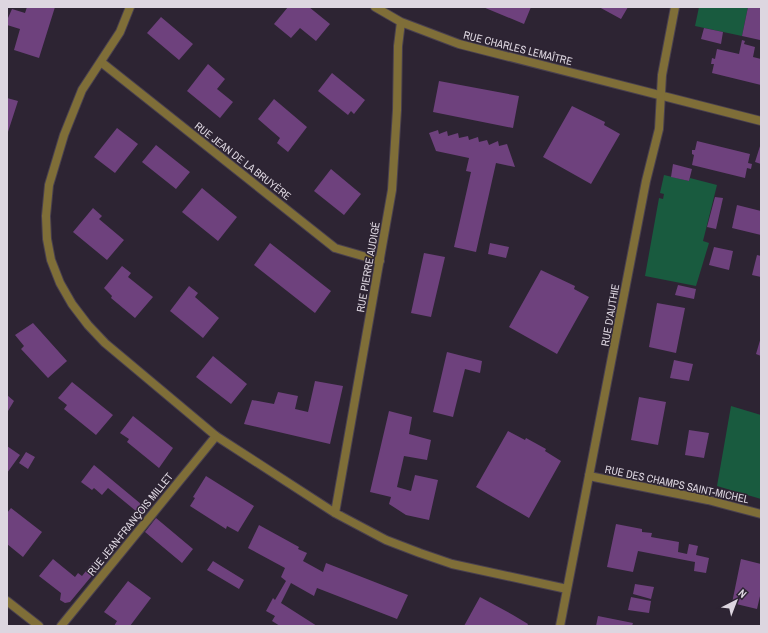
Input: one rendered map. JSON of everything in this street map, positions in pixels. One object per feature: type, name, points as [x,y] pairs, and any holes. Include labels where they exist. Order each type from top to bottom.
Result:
[{"type":"street","points":[[130,7],[120,32],[82,90],[74,108],[48,185],[46,216],[47,239],[60,283],[72,304],[88,325],[105,343],[216,436],[335,513],[386,540],[420,554],[452,564],[567,589]]},
{"type":"street","name":"RUE CHARLES LEMAÎTRE","points":[[375,7],[401,22],[459,44],[761,121]]},
{"type":"street","name":"RUE D'AUTHIE","points":[[560,626],[615,351],[646,181],[659,130],[663,71],[675,7]]},
{"type":"street","name":"RUE PIERRE AUDIGÉ","points":[[335,513],[392,190],[397,110],[398,46],[401,22]]},
{"type":"street","name":"RUE JEAN DE LA BRUYÈRE","points":[[101,62],[336,248],[380,261]]},
{"type":"street","name":"RUE JEAN-FRANÇOIS MILLET","points":[[61,626],[216,436]]},
{"type":"street","name":"RUE DES CHAMPS SAINT-MICHEL","points":[[589,476],[708,500],[761,514]]},
{"type":"street","points":[[7,601],[39,626]]},
{"type":"green space","points":[[699,7],[748,7],[742,36],[695,26]]},
{"type":"green space","points":[[664,175],[689,181],[690,178],[717,185],[703,241],[709,243],[696,286],[645,276],[659,198],[663,199],[664,194],[660,193]]},
{"type":"green space","points":[[731,406],[761,415],[761,499],[717,486]]},
{"type":"building","points":[[27,7],[55,7],[39,58],[14,50],[20,29],[7,25],[12,9],[25,13]]},
{"type":"building","points":[[288,7],[309,7],[330,24],[316,41],[300,28],[291,38],[274,24]]},
{"type":"building","points":[[483,7],[531,7],[524,24]]},
{"type":"building","points":[[599,7],[628,7],[621,19]]},
{"type":"building","points":[[748,7],[761,7],[760,40],[742,36]]},
{"type":"building","points":[[161,17],[193,44],[179,60],[147,33]]},
{"type":"building","points":[[704,28],[723,32],[721,44],[701,39]]},
{"type":"building","points":[[742,40],[745,41],[744,44],[755,47],[753,57],[761,59],[761,85],[712,73],[714,64],[711,64],[712,58],[715,59],[717,49],[739,54]]},
{"type":"building","points":[[208,64],[225,79],[217,89],[233,102],[220,118],[187,91]]},
{"type":"building","points":[[332,73],[365,100],[354,114],[351,111],[348,115],[318,91]]},
{"type":"building","points":[[439,81],[519,96],[513,128],[433,112]]},
{"type":"building","points":[[7,98],[18,101],[7,135]]},
{"type":"building","points":[[274,99],[307,127],[288,152],[277,143],[280,138],[258,119]]},
{"type":"building","points":[[572,106],[605,122],[604,125],[620,134],[591,184],[543,157]]},
{"type":"building","points":[[117,128],[138,144],[115,173],[94,157]]},
{"type":"building","points":[[438,130],[439,134],[447,131],[448,136],[458,133],[459,138],[468,136],[469,140],[478,137],[479,142],[487,140],[489,145],[498,141],[499,146],[507,144],[515,167],[496,163],[476,252],[454,247],[471,172],[466,171],[469,158],[436,151],[429,133]]},
{"type":"building","points":[[697,141],[750,154],[748,163],[752,164],[751,169],[747,168],[745,178],[692,165],[694,155],[692,154],[692,150],[695,150]]},
{"type":"building","points":[[761,143],[761,164],[755,162]]},
{"type":"building","points":[[156,145],[190,172],[176,189],[142,162]]},
{"type":"building","points":[[673,164],[692,169],[689,181],[671,177]]},
{"type":"building","points":[[331,169],[361,194],[344,215],[314,191]]},
{"type":"building","points":[[202,188],[237,217],[218,241],[182,212]]},
{"type":"building","points":[[715,197],[723,198],[716,229],[707,227]]},
{"type":"building","points":[[737,205],[761,211],[761,235],[732,228]]},
{"type":"building","points":[[93,208],[102,216],[99,219],[124,240],[107,260],[73,232]]},
{"type":"building","points":[[270,243],[331,291],[315,313],[254,265]]},
{"type":"building","points":[[490,243],[509,247],[506,258],[488,254]]},
{"type":"building","points":[[714,247],[733,251],[729,270],[709,265]]},
{"type":"building","points":[[424,253],[445,257],[431,317],[411,313]]},
{"type":"building","points":[[757,255],[761,256],[761,277],[752,275]]},
{"type":"building","points":[[122,266],[131,273],[128,277],[153,297],[135,318],[111,298],[112,296],[104,288]]},
{"type":"building","points":[[541,270],[575,286],[574,289],[589,297],[557,354],[509,327]]},
{"type":"building","points":[[678,285],[696,289],[694,299],[675,295]]},
{"type":"building","points":[[189,286],[198,293],[195,297],[219,318],[203,338],[170,311]]},
{"type":"building","points":[[657,303],[685,308],[676,353],[649,347]]},
{"type":"building","points":[[33,323],[67,361],[48,378],[21,349],[24,346],[15,335]]},
{"type":"building","points":[[761,337],[761,356],[756,354]]},
{"type":"building","points":[[447,352],[482,361],[480,373],[465,369],[453,417],[433,412]]},
{"type":"building","points":[[213,356],[247,384],[231,404],[196,377]]},
{"type":"building","points":[[674,360],[693,364],[689,381],[670,378]]},
{"type":"building","points":[[315,381],[343,386],[330,444],[244,424],[252,400],[274,404],[278,392],[298,396],[295,409],[308,412]]},
{"type":"building","points":[[72,382],[113,415],[96,435],[64,409],[67,405],[58,398]]},
{"type":"building","points":[[7,395],[14,401],[8,411],[7,410]]},
{"type":"building","points":[[639,397],[666,402],[658,445],[631,440]]},
{"type":"building","points":[[389,411],[412,417],[409,434],[431,440],[427,460],[404,456],[397,487],[411,491],[415,475],[438,480],[429,520],[406,515],[389,504],[391,497],[370,492]]},
{"type":"building","points":[[133,416],[173,448],[159,468],[127,442],[129,439],[120,433]]},
{"type":"building","points":[[689,430],[709,433],[704,458],[685,455]]},
{"type":"building","points":[[508,431],[525,440],[526,438],[546,449],[545,451],[561,461],[529,518],[476,487]]},
{"type":"building","points":[[7,446],[20,455],[7,473]]},
{"type":"building","points":[[26,452],[35,457],[28,469],[19,463]]},
{"type":"building","points":[[94,465],[147,509],[142,516],[108,488],[102,495],[94,488],[92,490],[81,482]]},
{"type":"building","points":[[206,476],[254,506],[238,532],[227,526],[226,529],[190,506],[195,498],[193,497]]},
{"type":"building","points":[[11,508],[42,532],[23,557],[7,544],[7,513]]},
{"type":"building","points":[[156,518],[193,549],[182,563],[145,532]]},
{"type":"building","points":[[616,524],[642,529],[642,532],[652,533],[651,537],[679,542],[678,552],[687,554],[689,544],[698,546],[696,555],[709,558],[706,573],[694,571],[695,562],[638,551],[633,572],[607,567]]},
{"type":"building","points":[[259,525],[299,547],[298,549],[307,553],[303,561],[323,572],[326,563],[408,595],[397,619],[317,588],[314,596],[291,583],[281,603],[317,626],[280,626],[272,621],[275,616],[266,611],[273,598],[275,600],[286,581],[281,577],[285,568],[248,548]]},
{"type":"building","points":[[53,559],[75,577],[78,573],[82,576],[94,561],[100,566],[70,602],[65,603],[60,600],[61,593],[39,576]]},
{"type":"building","points":[[741,559],[761,564],[761,592],[757,609],[732,603]]},
{"type":"building","points":[[213,561],[244,580],[239,589],[207,570]]},
{"type":"building","points":[[128,581],[151,598],[130,626],[114,626],[117,621],[104,612]]},
{"type":"building","points":[[635,584],[654,587],[651,599],[633,594]]},
{"type":"building","points":[[480,597],[528,624],[527,626],[464,626]]},
{"type":"building","points":[[631,597],[651,601],[649,613],[628,610]]},
{"type":"building","points":[[598,616],[633,623],[632,626],[596,626]]}]
